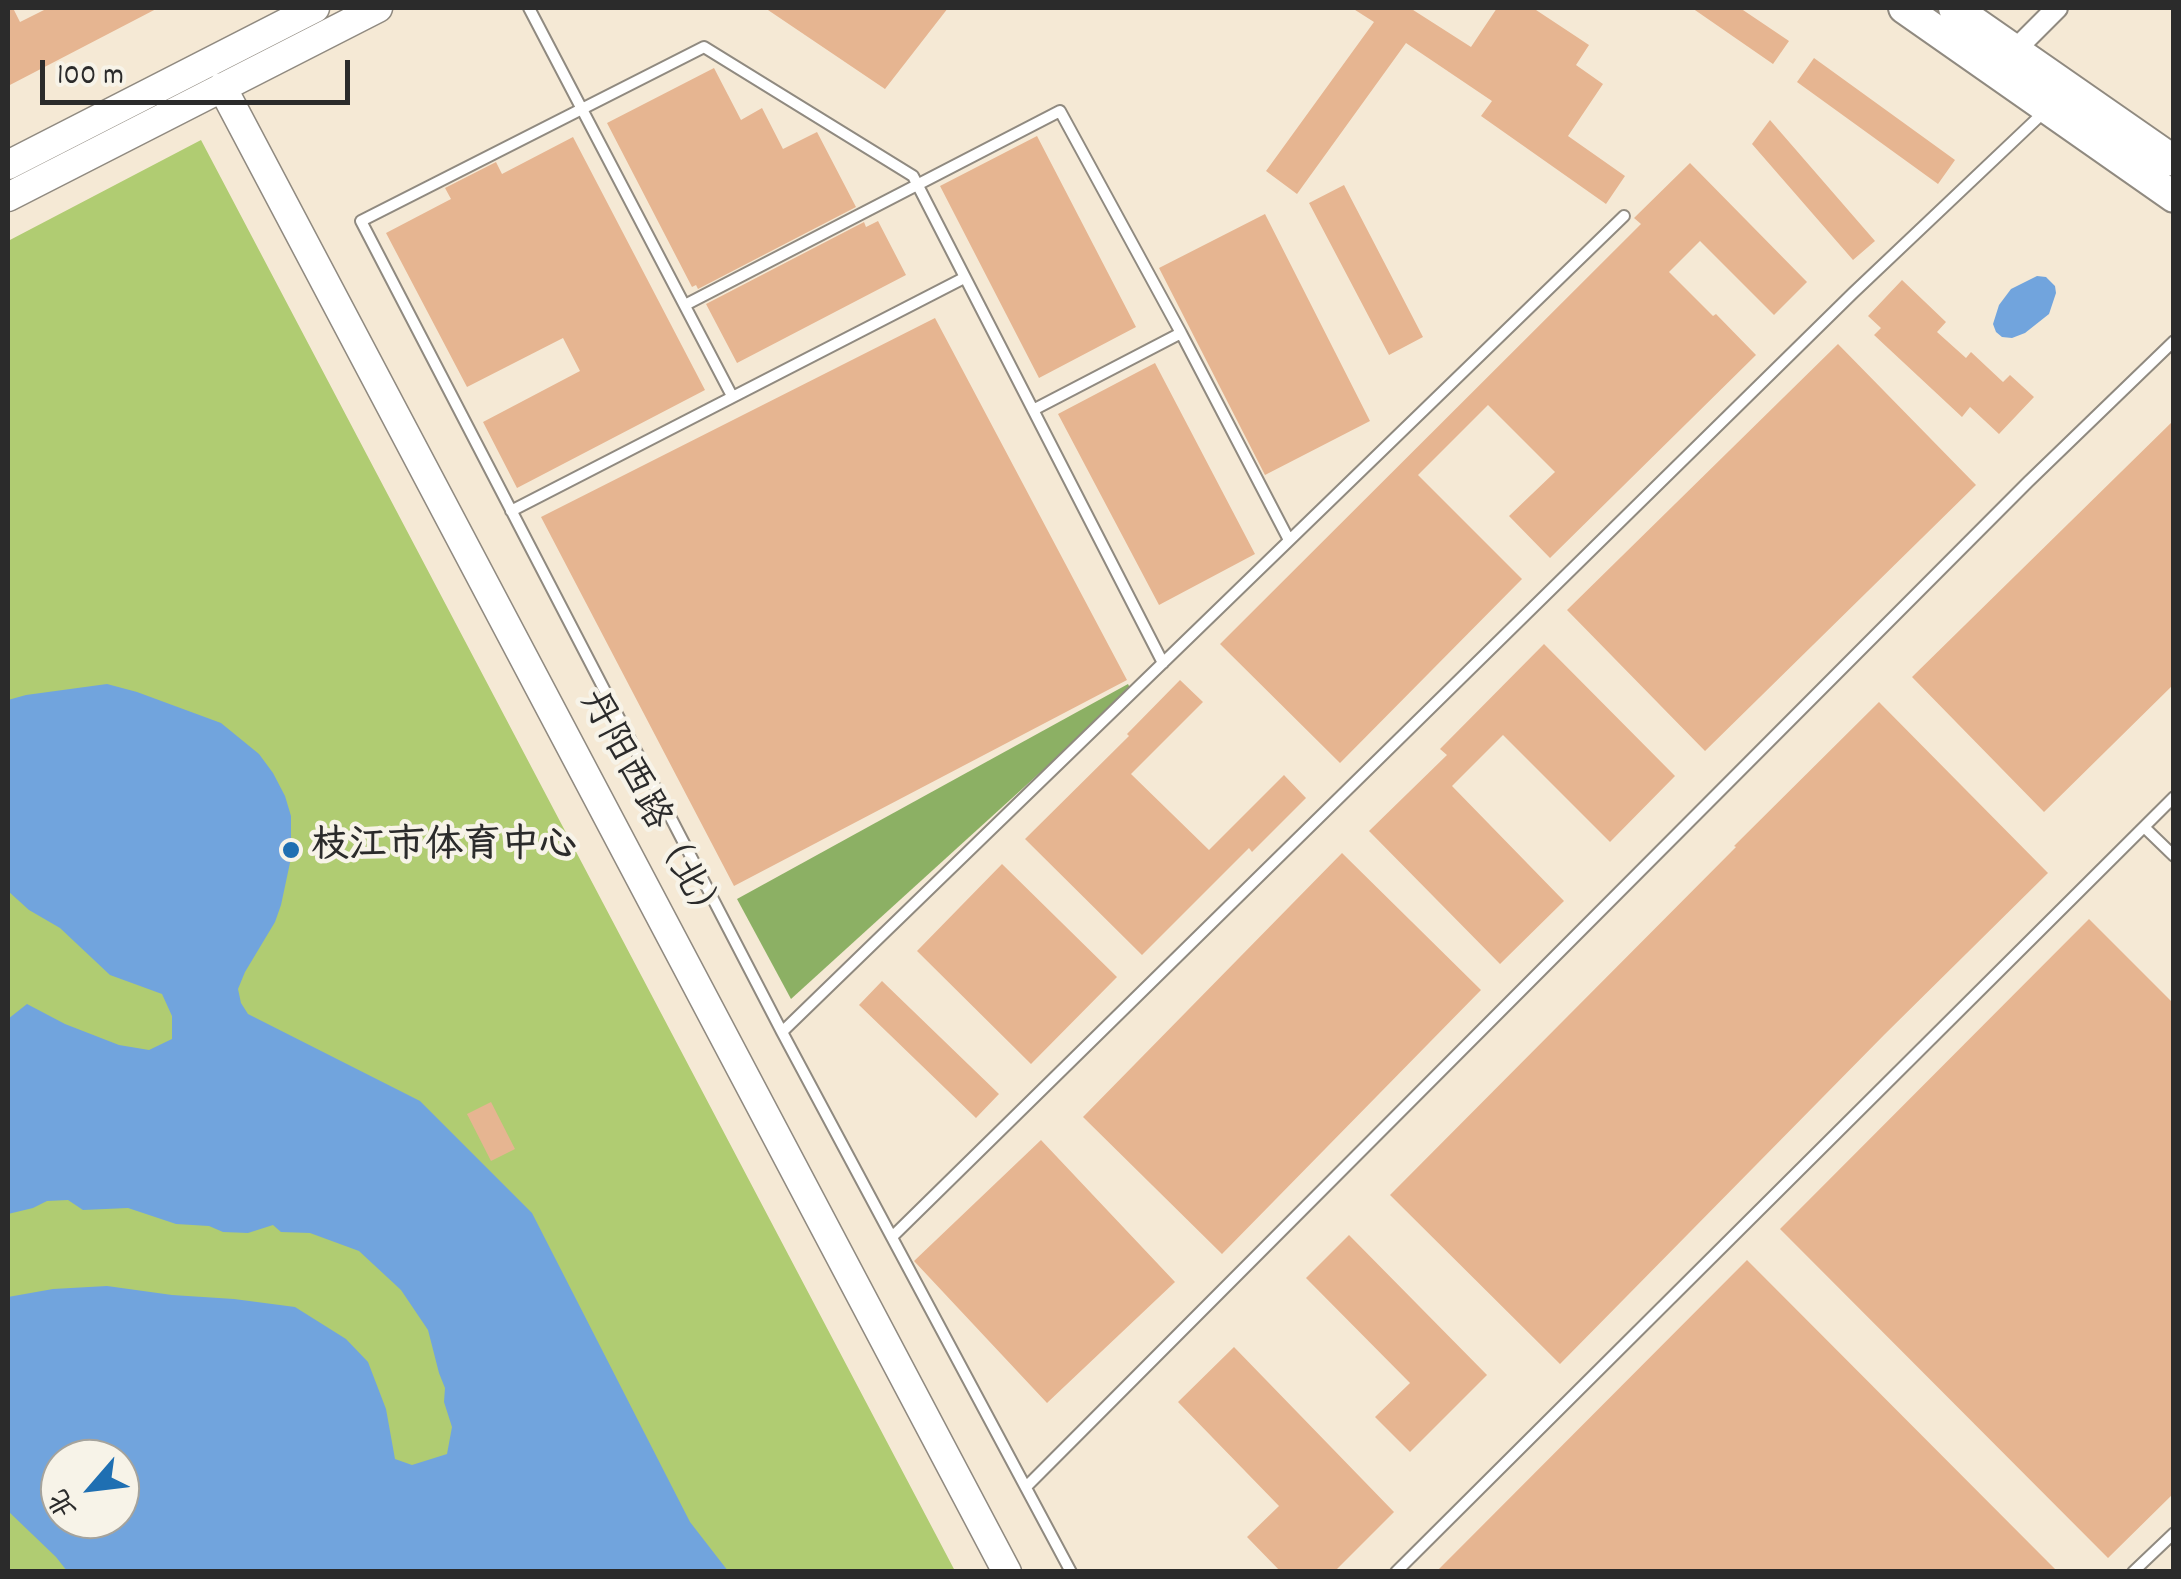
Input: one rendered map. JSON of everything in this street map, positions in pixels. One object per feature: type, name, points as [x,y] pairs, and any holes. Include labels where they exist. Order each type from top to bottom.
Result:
[{"type":"main road","points":[[1904,8],[2174,197]]},
{"type":"main road","points":[[1954,8],[2174,162]]},
{"type":"street","points":[[8,165],[315,8]]},
{"type":"street","points":[[8,196],[378,8]]},
{"type":"street","points":[[2016,49],[2057,8]]},
{"type":"street","name":"丹阳西路（北）","points":[[222,86],[1007,1572]]},
{"type":"lane","points":[[529,8],[732,396]]},
{"type":"lane","points":[[1071,1572],[782,1032],[361,221],[704,47],[913,176],[1163,663]]},
{"type":"lane","points":[[892,1237],[1853,293],[2047,108]]},
{"type":"lane","points":[[685,305],[1060,111],[1290,540]]},
{"type":"lane","points":[[782,1032],[1624,216]]},
{"type":"lane","points":[[511,511],[964,278]]},
{"type":"lane","points":[[1033,410],[1181,333]]},
{"type":"lane","points":[[1026,1487],[2028,482],[2174,341]]},
{"type":"lane","points":[[1396,1572],[2174,797]]},
{"type":"lane","points":[[2144,827],[2174,856]]},
{"type":"lane","points":[[2133,1572],[2174,1533]]},
{"type":"green space","name":"枝江市体育中心","points":[[201,140],[955,1571],[8,1572],[8,241]]},
{"type":"green space","points":[[1128,684],[1131,690],[791,999],[737,899]]},
{"type":"water","points":[[2037,276],[2046,277],[2055,286],[2049,314],[2025,333],[2002,337],[1993,324],[1999,305],[2011,289]]},
{"type":"water","points":[[107,684],[221,723],[259,754],[285,796],[291,816],[291,858],[275,922],[238,989],[241,1003],[248,1014],[420,1101],[532,1213],[690,1522],[728,1571],[67,1571],[8,1511],[8,1297],[107,1286],[295,1307],[346,1339],[368,1362],[386,1409],[395,1459],[412,1465],[447,1454],[452,1427],[428,1330],[401,1290],[359,1251],[310,1233],[281,1232],[273,1225],[248,1233],[223,1232],[209,1226],[176,1224],[128,1208],[83,1210],[68,1200],[47,1201],[8,1214],[8,1019],[27,1004],[119,1045],[149,1050],[172,1039],[172,1016],[162,994],[110,975],[60,928],[29,910],[8,891],[8,700]]},
{"type":"building","points":[[8,8],[13,8],[20,22],[48,8],[158,8],[8,86]]},
{"type":"building","points":[[765,8],[948,8],[885,89]]},
{"type":"building","points":[[1352,8],[1410,8],[1471,47],[1497,8],[1533,8],[1589,45],[1576,65],[1603,84],[1568,136],[1625,176],[1606,204],[1481,116],[1492,101],[1406,43],[1297,194],[1266,171],[1374,22]]},
{"type":"building","points":[[1692,8],[1740,8],[1789,41],[1773,64]]},
{"type":"building","points":[[1814,58],[1955,160],[1938,184],[1797,82]]},
{"type":"building","points":[[714,68],[741,120],[762,108],[783,149],[817,132],[856,207],[698,289],[696,285],[692,287],[607,123]]},
{"type":"building","points":[[1770,120],[1875,241],[1853,260],[1752,144]]},
{"type":"building","points":[[1037,136],[1136,327],[1039,378],[940,186]]},
{"type":"building","points":[[573,137],[705,390],[517,488],[483,422],[580,371],[563,338],[467,387],[386,233],[451,199],[445,188],[496,162],[502,174]]},
{"type":"building","points":[[1690,163],[1807,282],[1774,315],[1700,241],[1669,272],[1756,355],[1550,558],[1509,516],[1555,472],[1488,405],[1418,475],[1522,579],[1340,763],[1220,644],[1641,224],[1634,218]]},
{"type":"building","points":[[1344,185],[1423,337],[1389,355],[1309,203]]},
{"type":"building","points":[[1265,214],[1370,421],[1265,475],[1159,268]]},
{"type":"building","points":[[878,221],[906,275],[737,363],[706,304],[864,222],[866,227]]},
{"type":"building","points":[[1902,280],[1946,322],[1937,332],[1966,358],[1971,352],[2003,382],[2010,375],[2034,397],[1999,434],[1970,407],[1962,417],[1874,335],[1881,328],[1868,316]]},
{"type":"building","points":[[935,318],[1127,680],[734,886],[541,517]]},
{"type":"building","points":[[1838,344],[1976,485],[1705,751],[1567,610]]},
{"type":"building","points":[[1155,363],[1255,554],[1159,605],[1058,414]]},
{"type":"building","points":[[2174,420],[2174,684],[2044,812],[1912,677]]},
{"type":"building","points":[[1544,644],[1675,776],[1610,842],[1503,735],[1452,786],[1564,901],[1500,964],[1369,831],[1447,755],[1440,749]]},
{"type":"building","points":[[1180,680],[1203,702],[1131,774],[1209,850],[1284,775],[1306,798],[1252,852],[1249,848],[1142,955],[1025,839]]},
{"type":"building","points":[[1879,702],[2048,873],[1560,1364],[1390,1195]]},
{"type":"building","points":[[1342,853],[1481,990],[1222,1254],[1083,1117]]},
{"type":"building","points":[[1002,864],[1117,977],[1031,1064],[917,951]]},
{"type":"building","points":[[2089,919],[2174,1004],[2174,1493],[2108,1558],[1780,1229]]},
{"type":"building","points":[[882,981],[999,1094],[976,1118],[859,1005]]},
{"type":"building","points":[[491,1102],[515,1149],[491,1161],[467,1114]]},
{"type":"building","points":[[1041,1140],[1175,1282],[1047,1403],[914,1261]]},
{"type":"building","points":[[1349,1235],[1487,1375],[1410,1452],[1375,1417],[1410,1383],[1306,1278]]},
{"type":"building","points":[[1747,1260],[2058,1572],[1436,1572]]},
{"type":"building","points":[[1234,1347],[1394,1512],[1334,1572],[1281,1572],[1247,1537],[1279,1506],[1178,1402]]},
{"type":"place","name":"枝江市体育中心","points":[[291,850]]}]
